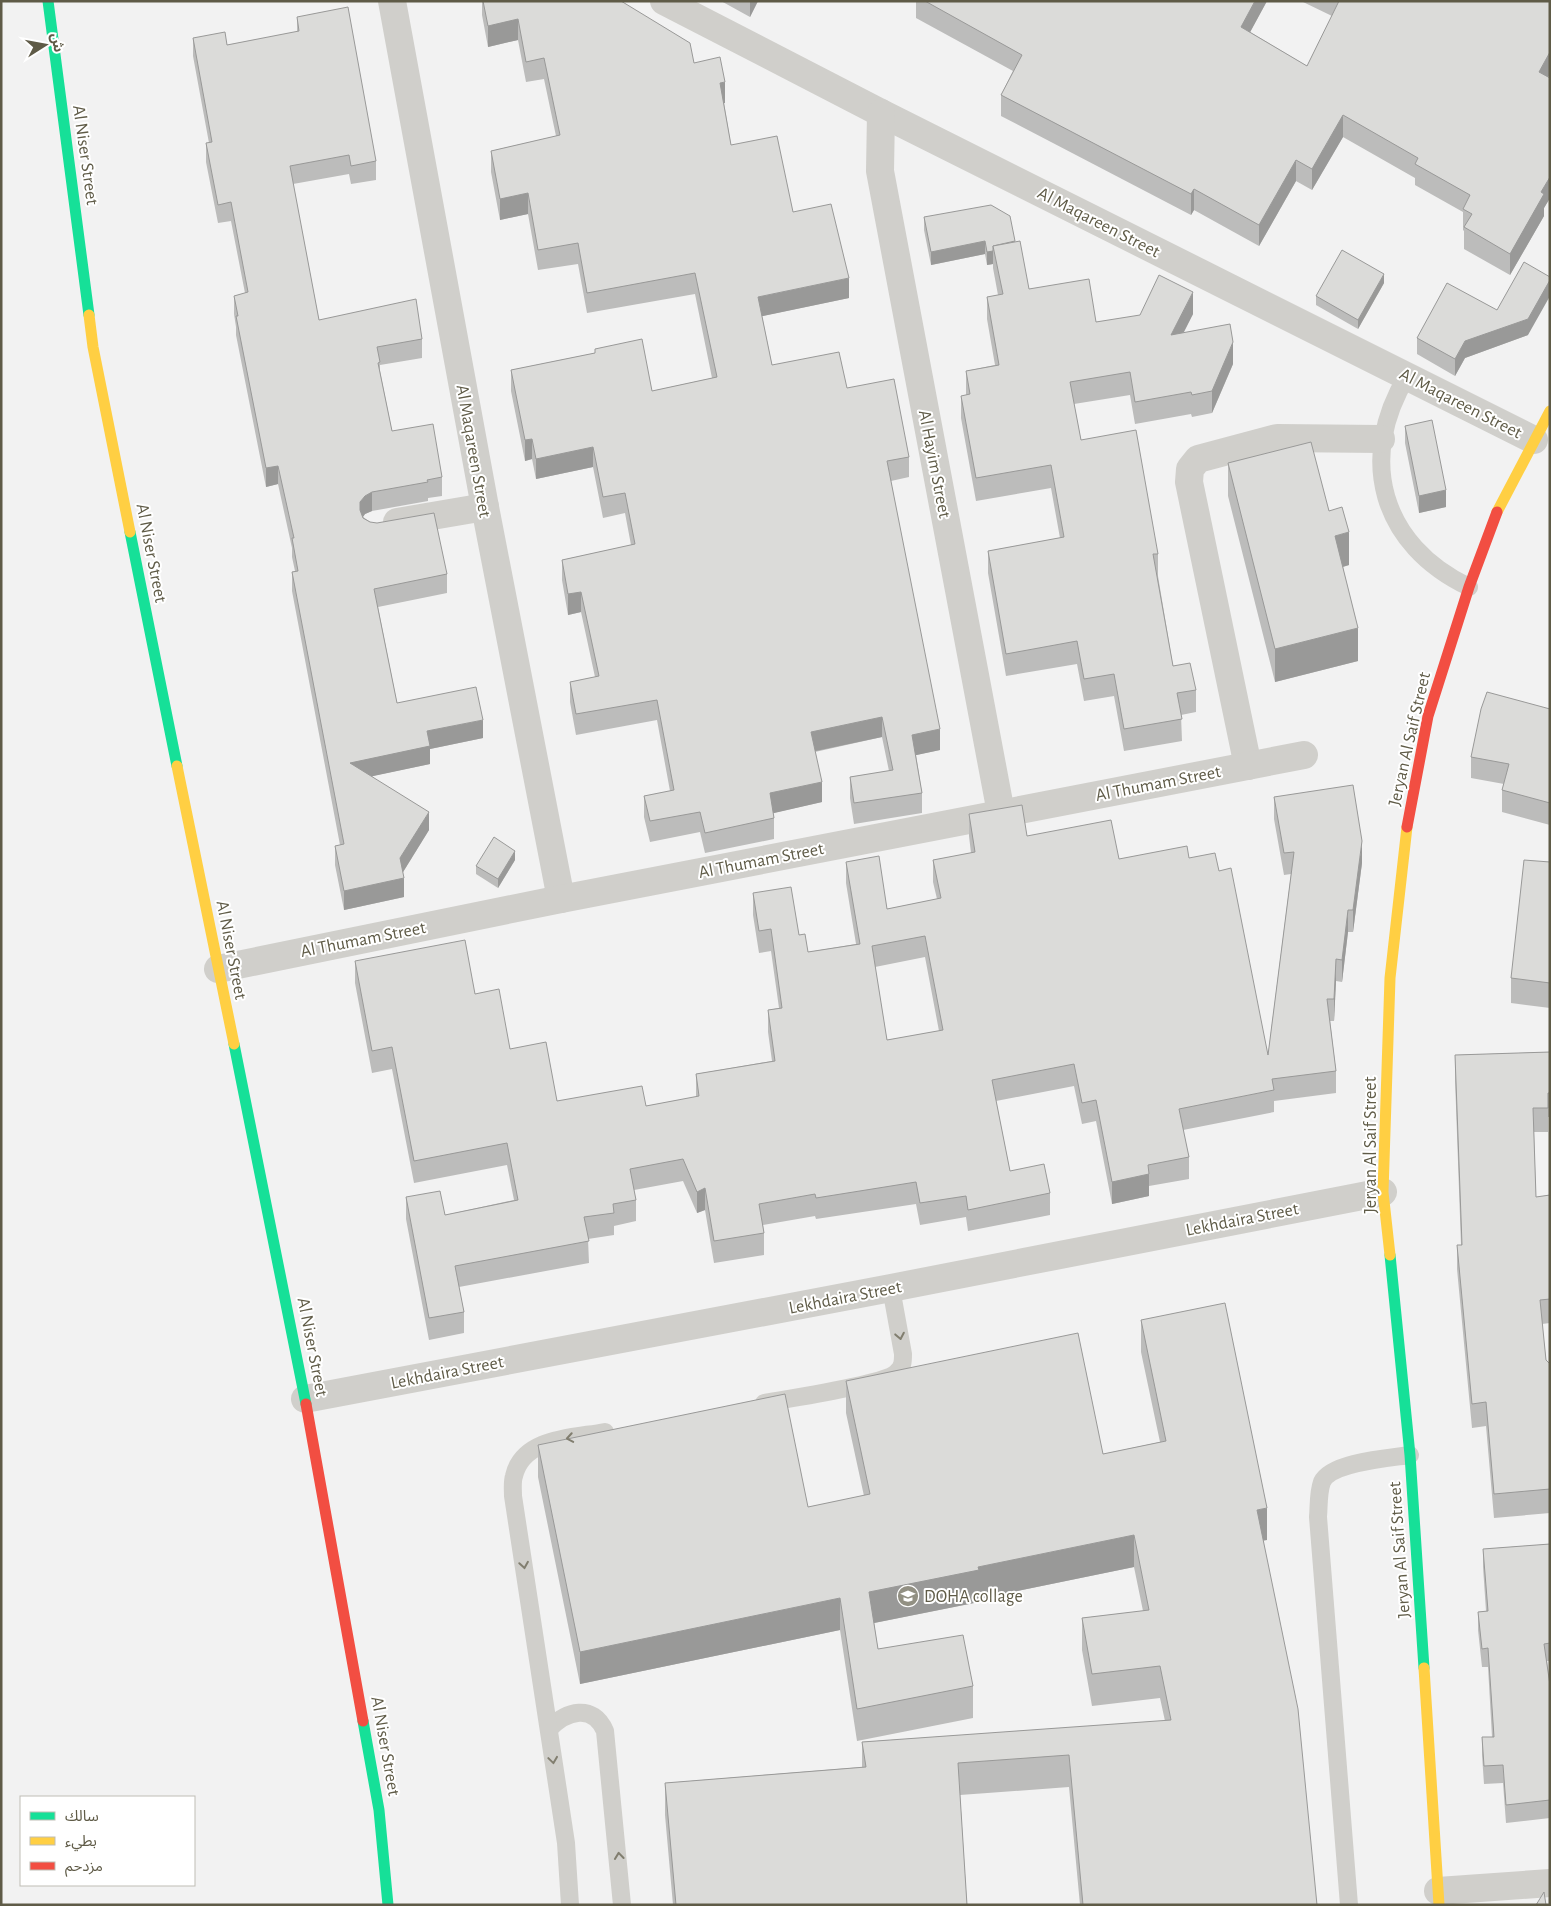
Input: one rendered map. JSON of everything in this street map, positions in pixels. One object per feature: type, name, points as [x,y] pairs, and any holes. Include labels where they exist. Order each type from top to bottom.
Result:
[{"type":"street","name":"Al Niser Street","points":[[48,1],[94,347],[305,1399],[379,1810],[388,1905]]},
{"type":"street","name":"Al Maqareen Street","points":[[392,1],[485,507],[562,899]]},
{"type":"street","name":"Al Maqareen Street","points":[[664,1],[882,113],[1534,440]]},
{"type":"street","name":"Al Hayim Street","points":[[882,113],[880,171],[1002,813]]},
{"type":"street","name":"Jeryan Al Saif Street","points":[[1438,1898],[1410,1455],[1384,1192],[1390,978],[1403,850],[1428,716],[1469,587],[1496,514],[1550,410]]},
{"type":"street","points":[[1248,766],[1189,482],[1190,469],[1198,459],[1277,438],[1382,440]]},
{"type":"street","points":[[375,526],[485,507]]},
{"type":"street","name":"Al Thumam Street","points":[[218,968],[562,899],[1304,755]]},
{"type":"street","name":"Lekhdaira Street","points":[[305,1399],[1384,1192]]},
{"type":"street","points":[[1438,1898],[1550,1883]]},
{"type":"lane","points":[[1406,376],[1386,417],[1380,463],[1383,486],[1390,508],[1400,528],[1413,547],[1429,563],[1448,577],[1469,587]]},
{"type":"lane","points":[[743,1407],[840,1389],[888,1378],[897,1373],[902,1365],[903,1354],[891,1288]]},
{"type":"lane","points":[[570,1905],[566,1843],[513,1496],[514,1477],[521,1462],[533,1449],[549,1442],[626,1428]]},
{"type":"lane","points":[[1349,1905],[1318,1517],[1319,1494],[1323,1480],[1333,1470],[1410,1455]]},
{"type":"lane","points":[[549,1729],[558,1719],[568,1714],[584,1713],[594,1715],[601,1721],[605,1731],[622,1905]]},
{"type":"building","points":[[483,1],[621,1],[690,43],[694,63],[720,57],[725,82],[720,83],[731,145],[777,136],[793,212],[831,204],[849,278],[758,297],[772,365],[839,352],[847,388],[894,379],[909,457],[887,461],[940,729],[912,735],[922,793],[854,803],[850,777],[893,770],[882,717],[811,732],[822,782],[770,793],[774,818],[705,833],[700,812],[650,821],[644,796],[674,790],[657,700],[576,714],[570,682],[599,676],[581,592],[568,594],[562,560],[635,544],[625,493],[603,497],[593,447],[536,459],[532,439],[525,440],[511,370],[595,353],[595,349],[642,339],[652,391],[717,377],[695,273],[587,293],[578,243],[538,250],[528,193],[500,199],[491,151],[560,135],[544,58],[526,62],[518,19],[488,26]]},
{"type":"building","points":[[925,1],[1255,1],[1241,27],[1307,66],[1339,1],[1550,1],[1550,52],[1539,72],[1550,78],[1550,177],[1541,192],[1544,194],[1510,254],[1464,227],[1472,214],[1463,209],[1470,195],[1415,164],[1418,158],[1343,115],[1312,169],[1296,160],[1259,225],[1194,189],[1191,194],[1001,95],[1022,55]]},
{"type":"building","points":[[348,7],[376,161],[351,166],[349,155],[290,166],[319,320],[416,299],[422,339],[377,347],[380,362],[378,363],[392,431],[433,424],[442,477],[427,480],[428,482],[372,492],[360,502],[360,510],[363,518],[377,523],[434,513],[447,574],[374,589],[397,703],[476,687],[483,720],[427,731],[430,746],[350,763],[429,812],[400,858],[404,878],[344,891],[335,846],[344,844],[292,572],[298,571],[292,538],[294,538],[278,466],[266,468],[236,316],[238,316],[234,296],[248,292],[231,202],[218,205],[206,143],[212,142],[193,38],[225,32],[227,45],[299,31],[297,17]]},
{"type":"building","points":[[991,205],[1010,216],[1015,241],[993,246],[993,251],[987,252],[985,241],[931,252],[924,217]]},
{"type":"building","points":[[1020,241],[1029,289],[1089,279],[1096,322],[1140,315],[1159,275],[1193,292],[1171,335],[1230,324],[1233,342],[1212,391],[1192,395],[1191,392],[1135,402],[1130,372],[1070,382],[1081,440],[1136,430],[1158,554],[1153,554],[1173,666],[1190,663],[1196,690],[1177,693],[1182,719],[1124,729],[1114,674],[1084,679],[1077,641],[1006,654],[988,551],[1064,537],[1051,465],[976,478],[961,396],[970,394],[966,371],[999,365],[987,297],[1003,294],[993,246]]},
{"type":"building","points":[[1342,250],[1384,274],[1358,320],[1316,296]]},
{"type":"building","points":[[1524,262],[1550,277],[1528,319],[1465,341],[1455,359],[1417,338],[1447,283],[1497,310]]},
{"type":"building","points":[[1432,420],[1446,490],[1419,496],[1405,426]]},
{"type":"building","points":[[1311,442],[1329,511],[1342,507],[1349,532],[1335,536],[1358,628],[1275,649],[1228,463]]},
{"type":"building","points":[[1487,692],[1550,709],[1550,803],[1502,790],[1509,764],[1471,757],[1481,709]]},
{"type":"building","points":[[1353,785],[1362,841],[1353,910],[1348,910],[1342,960],[1336,959],[1334,999],[1327,999],[1336,1071],[1272,1079],[1274,1090],[1179,1109],[1189,1157],[1148,1165],[1149,1174],[1112,1182],[1096,1100],[1082,1103],[1074,1064],[992,1080],[1010,1171],[1044,1164],[1050,1193],[968,1210],[966,1196],[920,1203],[916,1182],[816,1198],[815,1194],[759,1204],[764,1233],[714,1241],[705,1188],[697,1192],[683,1159],[630,1169],[636,1200],[613,1204],[614,1213],[584,1217],[589,1241],[455,1266],[464,1312],[429,1318],[406,1197],[440,1191],[445,1215],[518,1200],[507,1143],[414,1161],[392,1047],[372,1051],[355,961],[465,940],[475,994],[499,989],[510,1049],[546,1042],[557,1101],[642,1086],[646,1106],[699,1096],[696,1074],[775,1061],[768,1010],[782,1008],[771,929],[759,931],[753,893],[791,887],[799,935],[805,934],[808,952],[860,944],[846,862],[879,856],[887,909],[941,898],[933,860],[975,852],[969,814],[1022,805],[1027,836],[1111,820],[1119,859],[1187,846],[1189,858],[1215,853],[1219,871],[1231,868],[1268,1055],[1294,852],[1284,853],[1274,797]],"holes":[[[925,936],[943,1030],[887,1040],[872,946]]]},
{"type":"building","points":[[494,837],[515,851],[498,879],[476,866]]},
{"type":"building","points":[[1524,860],[1550,862],[1550,983],[1511,978]]},
{"type":"building","points":[[1550,1052],[1548,1108],[1533,1108],[1536,1197],[1550,1195],[1550,1299],[1540,1300],[1546,1360],[1550,1364],[1550,1489],[1494,1494],[1486,1402],[1472,1404],[1457,1245],[1462,1245],[1455,1055]]},
{"type":"building","points":[[1225,1303],[1267,1508],[1257,1510],[1298,1709],[1317,1905],[1083,1905],[1069,1755],[958,1763],[967,1905],[676,1905],[665,1783],[866,1767],[862,1742],[1171,1720],[1160,1666],[1092,1674],[1082,1618],[1149,1610],[1134,1535],[978,1567],[979,1570],[869,1592],[878,1649],[963,1635],[973,1686],[857,1709],[840,1598],[580,1652],[538,1445],[785,1394],[808,1507],[870,1494],[846,1381],[1078,1333],[1103,1454],[1166,1441],[1141,1320]]},
{"type":"building","points":[[1550,1544],[1550,1643],[1544,1644],[1550,1685],[1550,1800],[1506,1805],[1503,1765],[1484,1766],[1482,1737],[1494,1737],[1488,1648],[1482,1649],[1478,1612],[1488,1611],[1483,1549]]},
{"type":"building","points":[[1544,1892],[1546,1905],[1536,1905]]},
{"type":"traffic: fast","points":[[48,1],[89,315]]},
{"type":"traffic: fast","points":[[130,532],[177,766]]},
{"type":"traffic: fast","points":[[234,1044],[306,1404]]},
{"type":"traffic: fast","points":[[1390,1255],[1410,1455],[1424,1668]]},
{"type":"traffic: fast","points":[[363,1721],[379,1810],[388,1905]]},
{"type":"traffic: slow","points":[[89,315],[93,347],[130,532]]},
{"type":"traffic: slow","points":[[1497,512],[1550,411]]},
{"type":"traffic: slow","points":[[177,766],[234,1044]]},
{"type":"traffic: slow","points":[[1390,1255],[1383,1192],[1390,978],[1407,827]]},
{"type":"traffic: slow","points":[[1424,1668],[1439,1905]]},
{"type":"traffic: jam","points":[[1407,827],[1428,716],[1469,587],[1497,512]]},
{"type":"traffic: jam","points":[[306,1404],[363,1721]]},
{"type":"place","name":"DOHA collage","points":[[908,1596]]}]
